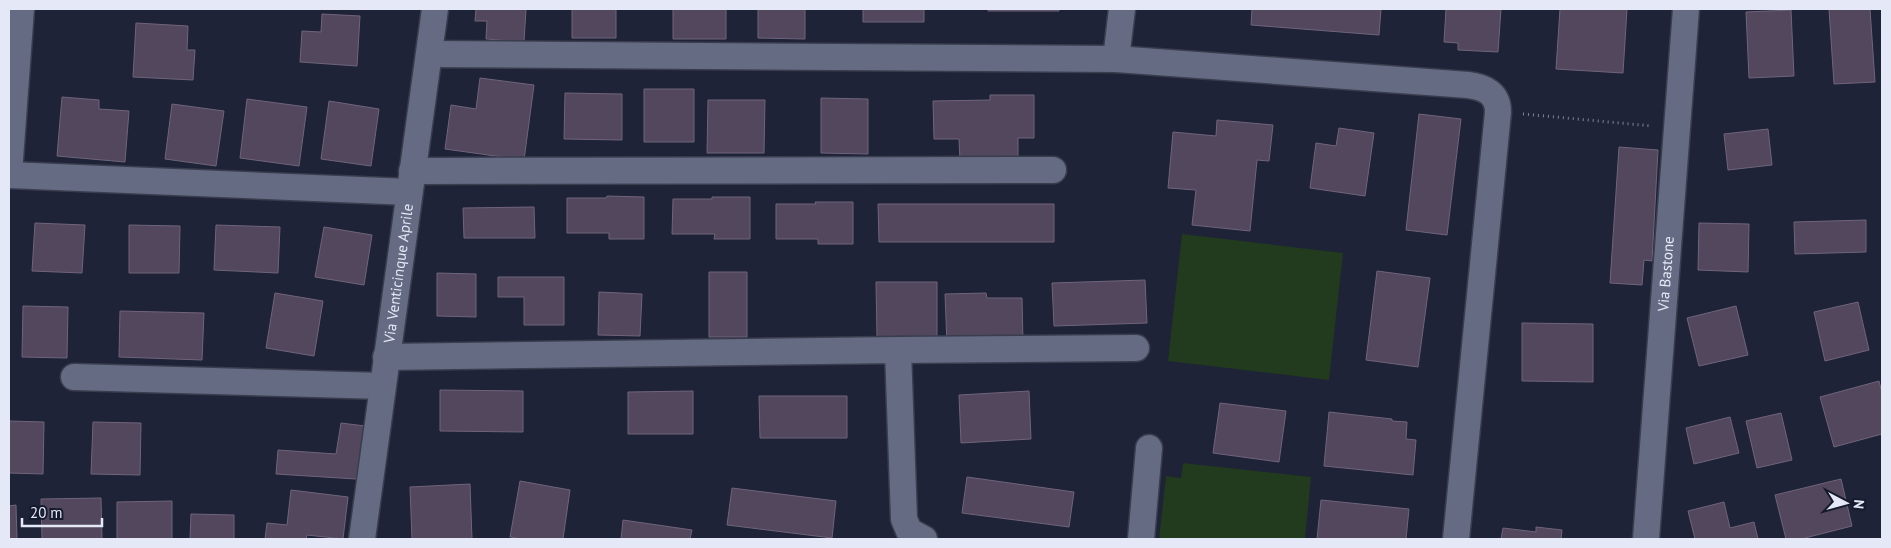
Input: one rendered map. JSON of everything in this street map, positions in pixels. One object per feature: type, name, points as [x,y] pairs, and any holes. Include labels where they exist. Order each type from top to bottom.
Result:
[{"type":"street","points":[[21,9],[9,174],[411,182],[1053,170]]},
{"type":"street","name":"Via Venticinque Aprile","points":[[362,539],[435,9]]},
{"type":"street","points":[[1116,59],[1122,9]]},
{"type":"street","name":"Via Bastone","points":[[1646,539],[1686,9]]},
{"type":"street","points":[[429,54],[1116,59],[1478,86],[1491,93],[1498,106],[1498,112],[1456,539]]},
{"type":"street","points":[[386,357],[1136,348]]},
{"type":"street","points":[[898,350],[904,519],[909,531],[924,539]]},
{"type":"street","points":[[74,377],[382,386]]},
{"type":"street","points":[[1141,539],[1149,448]]},
{"type":"path","points":[[1498,112],[1678,128]]},
{"type":"green space","points":[[1182,234],[1343,253],[1329,380],[1168,361]]},
{"type":"green space","points":[[1183,463],[1311,477],[1305,539],[1159,539],[1166,476],[1181,478]]},
{"type":"building","points":[[476,9],[526,9],[524,42],[486,39],[487,21],[475,21]]},
{"type":"building","points":[[572,9],[616,9],[616,38],[572,38]]},
{"type":"building","points":[[673,9],[726,9],[726,39],[673,39]]},
{"type":"building","points":[[758,9],[805,9],[805,39],[758,38]]},
{"type":"building","points":[[863,9],[924,9],[924,22],[863,22]]},
{"type":"building","points":[[988,9],[1059,9],[1059,11],[988,11]]},
{"type":"building","points":[[1252,9],[1381,9],[1379,35],[1251,25]]},
{"type":"building","points":[[1446,9],[1501,9],[1498,52],[1458,50],[1458,43],[1444,42]]},
{"type":"building","points":[[1560,9],[1627,9],[1623,73],[1556,69]]},
{"type":"building","points":[[1829,9],[1870,9],[1875,82],[1834,84]]},
{"type":"building","points":[[1791,10],[1794,76],[1749,78],[1746,12]]},
{"type":"building","points":[[322,14],[360,16],[357,66],[300,62],[302,31],[321,32]]},
{"type":"building","points":[[136,23],[188,26],[187,50],[195,50],[193,80],[133,77]]},
{"type":"building","points":[[480,78],[534,85],[524,160],[445,149],[451,105],[476,109]]},
{"type":"building","points":[[644,89],[694,89],[694,142],[644,142]]},
{"type":"building","points":[[565,93],[622,94],[622,140],[564,139]]},
{"type":"building","points":[[990,95],[1034,95],[1034,138],[1018,138],[1018,160],[960,161],[959,139],[934,139],[933,101],[990,100]]},
{"type":"building","points":[[62,97],[99,100],[99,109],[129,111],[125,162],[57,156]]},
{"type":"building","points":[[821,98],[868,99],[868,154],[821,153]]},
{"type":"building","points":[[247,99],[307,107],[299,166],[240,158]]},
{"type":"building","points":[[708,100],[765,100],[764,153],[707,153]]},
{"type":"building","points":[[329,101],[379,109],[371,166],[321,159]]},
{"type":"building","points":[[172,104],[224,111],[216,166],[165,159]]},
{"type":"building","points":[[1419,114],[1461,119],[1447,235],[1406,230]]},
{"type":"building","points":[[1217,120],[1273,125],[1269,161],[1257,160],[1250,231],[1192,225],[1196,190],[1168,188],[1173,132],[1216,136]]},
{"type":"building","points":[[1339,128],[1374,133],[1365,196],[1310,188],[1316,143],[1336,146]]},
{"type":"building","points":[[1768,129],[1772,165],[1728,170],[1724,134]]},
{"type":"building","points":[[1619,147],[1658,150],[1652,261],[1644,260],[1642,285],[1610,283]]},
{"type":"building","points":[[607,196],[644,197],[644,239],[609,239],[609,233],[567,233],[567,198],[606,198]]},
{"type":"building","points":[[712,197],[750,197],[750,239],[714,239],[715,234],[672,234],[673,199],[712,199]]},
{"type":"building","points":[[815,202],[853,202],[853,244],[818,244],[818,239],[776,239],[776,204],[816,204]]},
{"type":"building","points":[[878,204],[1054,204],[1054,242],[879,242]]},
{"type":"building","points":[[534,207],[535,238],[464,238],[463,208]]},
{"type":"building","points":[[1866,220],[1866,252],[1795,254],[1794,222]]},
{"type":"building","points":[[35,223],[85,225],[82,273],[32,271]]},
{"type":"building","points":[[1699,223],[1749,224],[1748,272],[1698,270]]},
{"type":"building","points":[[129,225],[180,226],[179,273],[129,273]]},
{"type":"building","points":[[216,225],[280,227],[278,273],[214,270]]},
{"type":"building","points":[[324,227],[372,235],[364,285],[315,277]]},
{"type":"building","points":[[1377,271],[1430,278],[1418,367],[1366,360]]},
{"type":"building","points":[[709,272],[747,272],[747,337],[709,337]]},
{"type":"building","points":[[437,273],[476,274],[476,317],[437,316]]},
{"type":"building","points":[[498,277],[564,277],[564,325],[524,325],[524,297],[498,297]]},
{"type":"building","points":[[1145,280],[1147,323],[1054,326],[1052,283]]},
{"type":"building","points":[[876,282],[937,282],[937,336],[877,337]]},
{"type":"building","points":[[599,292],[642,294],[640,336],[598,335]]},
{"type":"building","points":[[275,293],[323,301],[314,356],[266,348]]},
{"type":"building","points":[[986,293],[987,298],[1022,298],[1023,342],[947,344],[945,294]]},
{"type":"building","points":[[1858,302],[1869,350],[1825,361],[1814,312]]},
{"type":"building","points":[[23,306],[68,307],[67,358],[22,357]]},
{"type":"building","points":[[1736,306],[1748,355],[1699,366],[1687,318]]},
{"type":"building","points":[[120,311],[204,313],[202,360],[119,357]]},
{"type":"building","points":[[1522,323],[1593,324],[1593,382],[1522,381]]},
{"type":"building","points":[[1879,381],[1882,393],[1882,434],[1834,447],[1820,397]]},
{"type":"building","points":[[440,390],[523,391],[523,432],[440,431]]},
{"type":"building","points":[[693,391],[693,434],[628,434],[628,392]]},
{"type":"building","points":[[1029,391],[1031,439],[961,443],[959,395]]},
{"type":"building","points":[[759,396],[847,396],[847,438],[760,438]]},
{"type":"building","points":[[1220,403],[1286,411],[1279,462],[1213,453]]},
{"type":"building","points":[[1329,412],[1407,422],[1406,439],[1416,440],[1413,475],[1324,466]]},
{"type":"building","points":[[1781,413],[1792,460],[1757,468],[1746,421]]},
{"type":"building","points":[[1730,417],[1739,453],[1694,464],[1686,428]]},
{"type":"building","points":[[9,421],[44,422],[43,474],[9,473]]},
{"type":"building","points":[[93,422],[141,423],[140,475],[91,474]]},
{"type":"building","points":[[341,423],[365,426],[356,479],[276,474],[278,450],[336,454]]},
{"type":"building","points":[[967,477],[1074,492],[1069,527],[962,513]]},
{"type":"building","points":[[1841,479],[1852,526],[1801,539],[1786,539],[1775,495]]},
{"type":"building","points":[[520,481],[570,490],[563,539],[521,539],[510,537]]},
{"type":"building","points":[[470,484],[472,539],[412,539],[410,487]]},
{"type":"building","points":[[732,488],[836,501],[832,538],[727,525]]},
{"type":"building","points":[[291,490],[348,497],[343,539],[307,535],[306,539],[265,539],[267,523],[287,525]]},
{"type":"building","points":[[101,498],[102,539],[42,539],[41,499]]},
{"type":"building","points":[[1321,500],[1409,509],[1406,539],[1317,539]]},
{"type":"building","points":[[172,501],[172,539],[117,539],[117,502]]},
{"type":"building","points":[[1724,502],[1730,528],[1754,522],[1758,539],[1695,539],[1688,511]]},
{"type":"building","points":[[16,505],[17,539],[9,539],[9,506]]},
{"type":"building","points":[[191,514],[234,515],[234,539],[190,539]]},
{"type":"building","points":[[623,520],[692,530],[690,539],[621,539]]},
{"type":"building","points":[[1536,527],[1562,530],[1561,539],[1501,539],[1503,528],[1536,532]]}]
